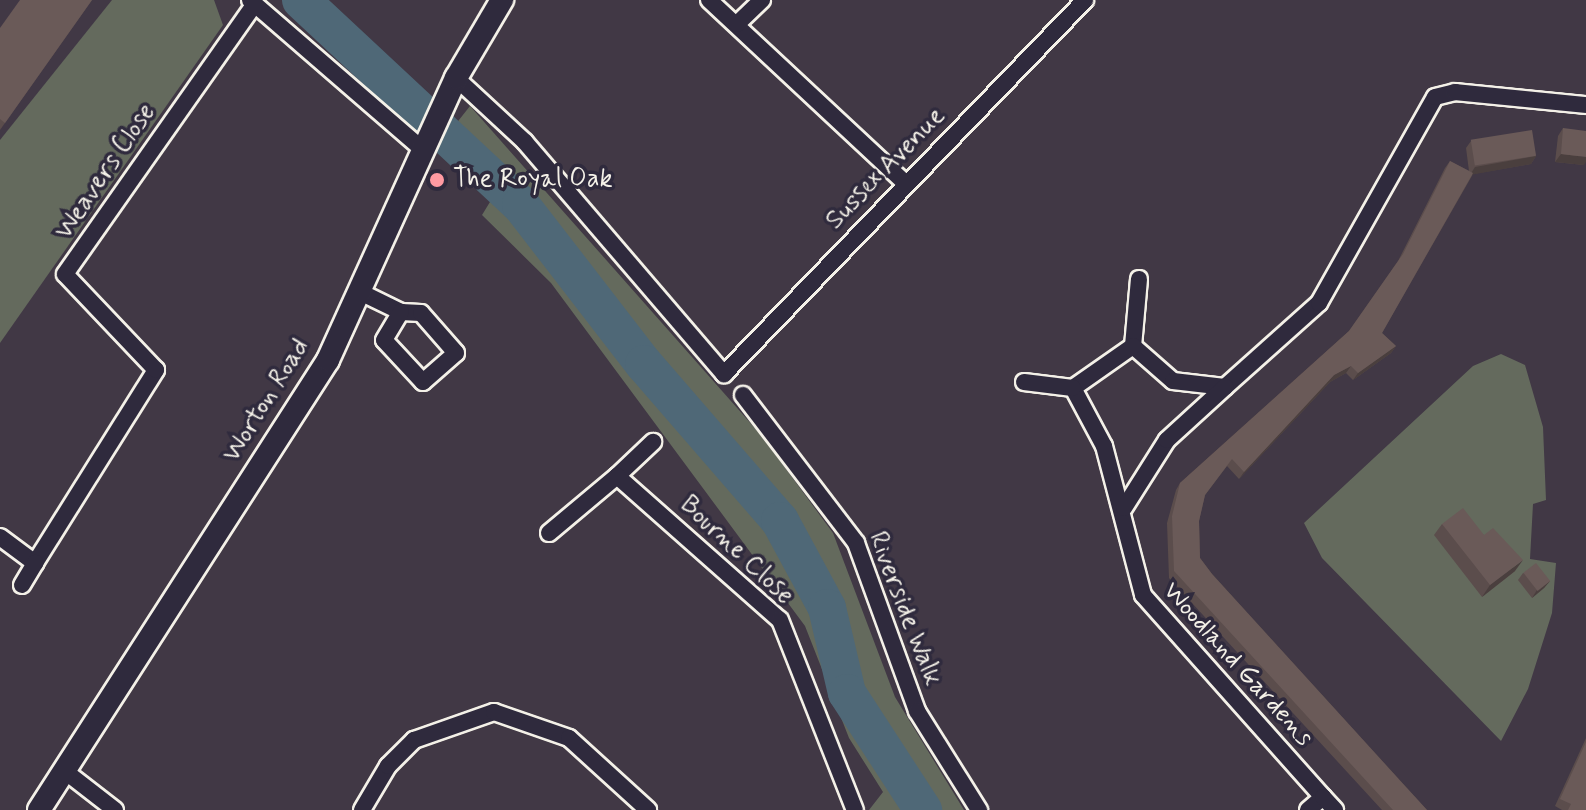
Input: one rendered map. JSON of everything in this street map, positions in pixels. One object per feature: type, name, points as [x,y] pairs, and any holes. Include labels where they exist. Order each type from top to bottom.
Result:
[{"type":"street","name":"Worton Road","points":[[39,810],[328,360],[456,78],[502,0]]},
{"type":"street","points":[[709,0],[905,183]]},
{"type":"street","points":[[737,24],[762,0]]},
{"type":"street","name":"Sussex Avenue","points":[[456,78],[525,142],[724,374],[905,183],[1085,0]]},
{"type":"street","points":[[252,2],[426,143]]},
{"type":"street","name":"Weavers Close","points":[[35,563],[156,370],[65,274],[252,2]]},
{"type":"street","points":[[1124,508],[1167,440],[1319,303],[1435,97],[1455,92],[1586,105]]},
{"type":"street","points":[[1024,382],[1073,388],[1133,346],[1139,279]]},
{"type":"street","points":[[360,292],[401,312],[421,313],[456,353],[423,382],[384,340],[401,312]]},
{"type":"street","points":[[1133,346],[1173,381],[1225,387]]},
{"type":"street","name":"Woodland Gardens","points":[[1073,388],[1104,446],[1124,508],[1143,595],[1335,810]]},
{"type":"street","name":"Riverside Walk","points":[[743,395],[856,543],[917,711],[979,810]]},
{"type":"street","points":[[549,533],[653,442]]},
{"type":"street","name":"Bourne Close","points":[[617,476],[780,620],[855,810]]},
{"type":"street","points":[[0,537],[35,563],[22,585]]},
{"type":"street","points":[[362,810],[388,766],[414,740],[494,712],[569,738],[648,810]]},
{"type":"street","points":[[66,772],[115,810]]},
{"type":"street","points":[[1308,810],[1323,797]]},
{"type":"green space","points":[[112,0],[214,0],[223,25],[0,343],[0,140]]},
{"type":"green space","points":[[470,106],[761,435],[833,533],[895,697],[964,810],[934,810],[877,719],[793,521],[455,125]]},
{"type":"green space","points":[[493,197],[772,534],[814,601],[842,701],[911,810],[869,810],[883,792],[849,738],[805,626],[551,283],[482,215]]},
{"type":"green space","points":[[1501,354],[1525,365],[1543,427],[1546,500],[1533,504],[1530,559],[1556,563],[1552,613],[1528,689],[1501,741],[1322,558],[1304,523],[1473,366]]},
{"type":"building","points":[[20,0],[92,0],[5,123],[0,119],[0,28]]},
{"type":"building","points":[[1563,128],[1586,131],[1586,157],[1561,154]]},
{"type":"building","points":[[1532,130],[1536,156],[1475,165],[1471,140]]},
{"type":"building","points":[[1450,161],[1473,173],[1382,333],[1396,346],[1358,373],[1351,366],[1334,375],[1244,472],[1232,459],[1205,495],[1199,521],[1200,558],[1212,574],[1427,810],[1393,810],[1174,571],[1172,516],[1180,483],[1349,331],[1403,254]]},
{"type":"building","points":[[1463,508],[1484,535],[1493,528],[1523,560],[1490,585],[1442,524]]},
{"type":"building","points":[[1536,563],[1550,581],[1538,591],[1523,573]]},
{"type":"building","points":[[1586,742],[1586,810],[1568,810],[1571,804],[1560,799]]},
{"type":"waterway","points":[[301,0],[521,205],[644,364],[780,521],[827,608],[847,693],[923,810]]},
{"type":"place","name":"The Royal Oak","points":[[437,180]]}]
